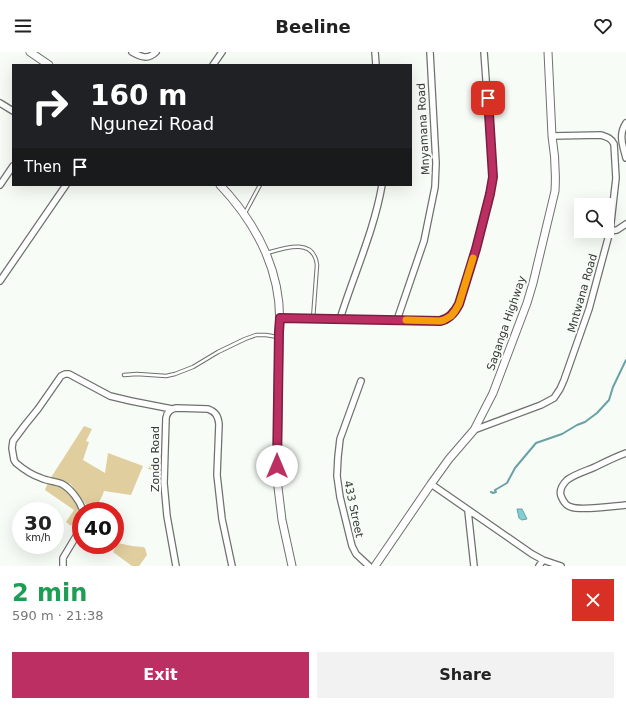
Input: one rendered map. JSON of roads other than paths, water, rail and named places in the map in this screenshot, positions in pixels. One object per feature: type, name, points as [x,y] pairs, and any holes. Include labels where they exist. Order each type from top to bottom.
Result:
[{"type":"street","points":[[30,52],[48,64]]},
{"type":"street","points":[[132,52],[144,58],[149,57],[156,52]]},
{"type":"street","points":[[215,64],[222,52]]},
{"type":"street","points":[[375,52],[376,64]]},
{"type":"street","name":"Mnyamana Road","points":[[397,320],[424,241],[435,187],[436,155],[430,52]]},
{"type":"street","points":[[280,318],[430,321],[444,320],[451,316],[455,311],[459,304],[476,249],[493,177],[484,52]]},
{"type":"street","name":"Saganga Highway","points":[[375,566],[430,484],[474,430],[493,393],[527,302],[555,191],[556,178],[552,136],[548,52]]},
{"type":"street","points":[[0,103],[12,110]]},
{"type":"street","points":[[616,162],[626,158],[621,135],[626,123]]},
{"type":"street","name":"Mntwana Road","points":[[552,136],[595,135],[608,137],[612,140],[614,144],[616,162],[614,198]]},
{"type":"street","points":[[0,185],[12,167]]},
{"type":"street","points":[[0,281],[65,186]]},
{"type":"street","points":[[221,186],[239,206],[264,246],[276,282],[280,318],[277,479],[282,520],[292,566]]},
{"type":"street","points":[[340,319],[368,237],[382,186]]},
{"type":"street","points":[[614,230],[626,224]]},
{"type":"street","name":"Mntwana Road","points":[[474,430],[541,405],[554,398],[564,380],[589,310],[608,238]]},
{"type":"street","points":[[79,502],[62,484],[40,478],[16,463],[12,448],[13,441],[61,376],[69,374],[110,396],[131,401],[172,409],[212,410],[219,417],[217,475],[222,519],[232,566]]},
{"type":"street","name":"433 Street","points":[[361,381],[340,439],[338,476],[340,497],[352,546],[356,554],[369,566]]},
{"type":"street","name":"Zondo Road","points":[[172,409],[168,412],[166,418],[164,483],[167,516],[176,566]]},
{"type":"street","points":[[626,453],[577,474],[568,480],[561,488],[560,494],[565,504],[579,509],[626,505]]},
{"type":"street","points":[[430,484],[532,554],[543,560],[561,566]]},
{"type":"street","points":[[468,511],[474,566]]},
{"type":"street","points":[[63,566],[63,558],[72,543]]},
{"type":"street","points":[[539,566],[543,560]]},
{"type":"lane","points":[[244,214],[259,186]]},
{"type":"lane","points":[[266,253],[293,246],[300,246],[313,254],[317,265],[313,319]]},
{"type":"lane","points":[[124,375],[137,374],[166,376],[193,367],[218,352],[256,335],[279,337]]},
{"type":"water","points":[[517,509],[522,509],[527,519],[522,520],[519,518]]},
{"type":"waterway","points":[[491,492],[496,492],[495,490],[507,483],[515,468],[536,443],[562,434],[585,422],[597,413],[609,400],[613,387],[626,360]]}]
